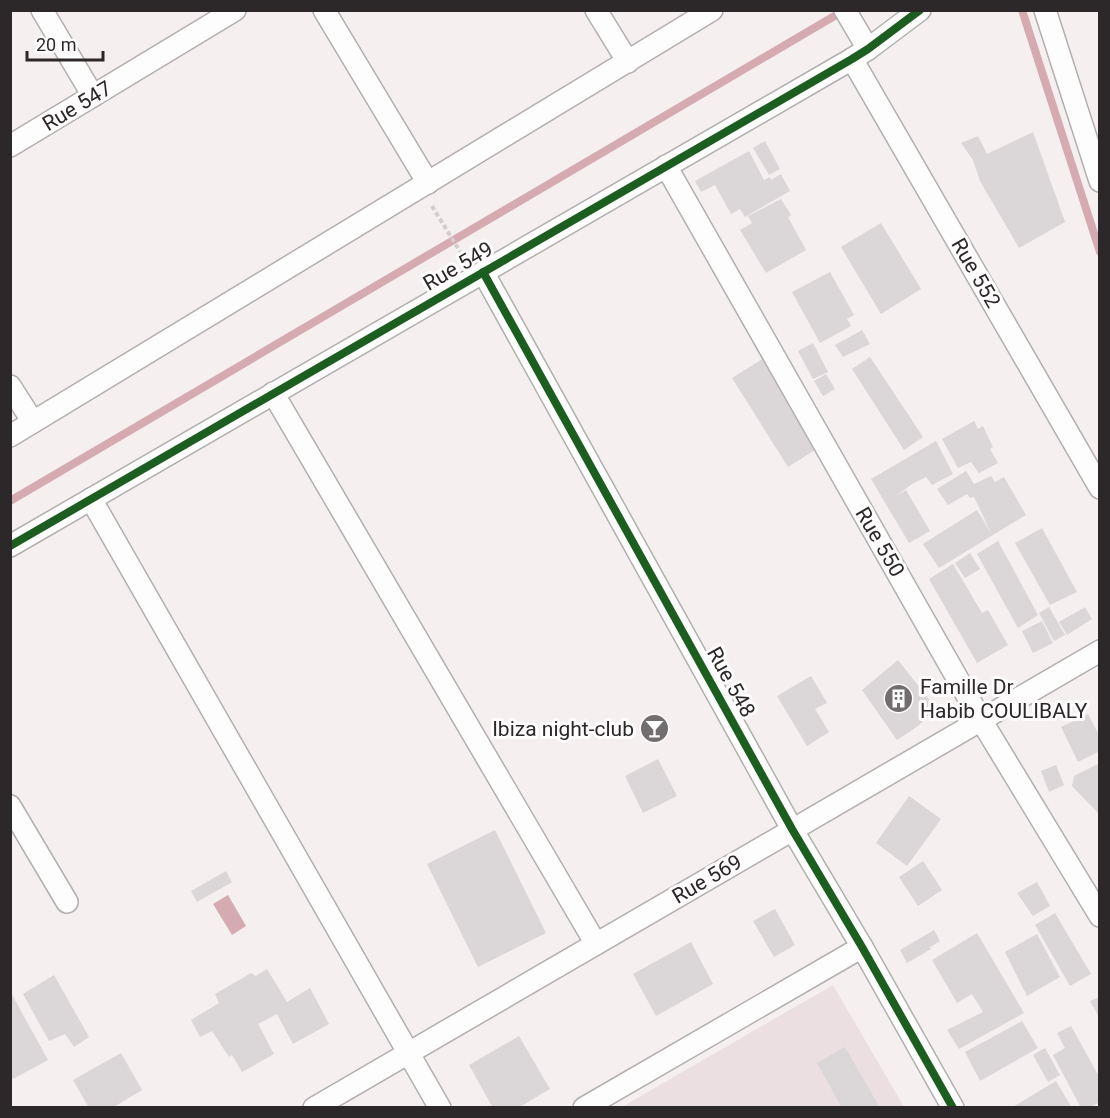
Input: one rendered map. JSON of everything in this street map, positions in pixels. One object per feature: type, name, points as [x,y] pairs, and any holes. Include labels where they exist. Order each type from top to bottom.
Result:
[{"type":"street","points":[[42,10],[93,96]]},
{"type":"street","name":"Rue 547","points":[[10,146],[235,10]]},
{"type":"street","points":[[324,10],[428,183]]},
{"type":"street","points":[[597,10],[628,62]]},
{"type":"street","points":[[10,436],[712,10]]},
{"type":"street","name":"Rue 552","points":[[845,10],[860,54],[1100,488]]},
{"type":"street","name":"Rue 549","points":[[10,546],[860,54],[920,10]]},
{"type":"street","points":[[1045,10],[1100,181]]},
{"type":"street","name":"Rue 550","points":[[666,166],[981,720],[1100,916]]},
{"type":"street","name":"Rue 548","points":[[483,272],[792,829],[953,1107]]},
{"type":"street","points":[[10,386],[33,422]]},
{"type":"street","points":[[273,393],[596,944]]},
{"type":"street","points":[[92,498],[440,1107]]},
{"type":"street","name":"Rue 569","points":[[314,1107],[1100,651]]},
{"type":"street","points":[[10,806],[67,902]]},
{"type":"street","points":[[584,1107],[862,947]]},
{"type":"path","points":[[440,219],[459,250]]},
{"type":"shaded area","points":[[228,895],[246,926],[232,935],[213,904]]},
{"type":"shaded area","points":[[833,985],[904,1107],[620,1108]]},
{"type":"building","points":[[1033,132],[1065,222],[1019,248],[980,181],[973,160],[961,143],[978,136],[987,154]]},
{"type":"building","points":[[765,141],[780,169],[769,175],[753,148]]},
{"type":"building","points":[[749,151],[764,180],[770,177],[771,180],[781,174],[790,191],[745,217],[740,209],[731,214],[715,185],[701,192],[695,181]]},
{"type":"building","points":[[781,199],[791,215],[788,217],[806,250],[766,273],[740,230],[752,223],[748,216]]},
{"type":"building","points":[[881,223],[921,289],[881,314],[841,247]]},
{"type":"building","points":[[830,272],[854,315],[847,319],[851,326],[820,343],[792,292]]},
{"type":"building","points":[[862,330],[870,344],[843,357],[835,345]]},
{"type":"building","points":[[813,343],[828,372],[813,379],[798,351]]},
{"type":"building","points":[[767,356],[823,445],[788,467],[732,378]]},
{"type":"building","points":[[870,357],[923,437],[904,450],[852,369]]},
{"type":"building","points":[[826,374],[835,389],[823,396],[814,381]]},
{"type":"building","points":[[974,421],[978,429],[983,426],[993,447],[990,449],[998,463],[979,473],[971,462],[958,468],[942,439]]},
{"type":"building","points":[[936,441],[953,474],[932,485],[926,477],[896,496],[906,490],[930,531],[909,543],[871,479]]},
{"type":"building","points":[[966,471],[974,484],[991,476],[995,482],[1004,477],[1026,515],[939,568],[923,544],[977,510],[991,533],[974,497],[970,498],[967,494],[948,505],[937,489]]},
{"type":"building","points":[[1042,528],[1077,592],[1050,605],[1015,543]]},
{"type":"building","points":[[998,541],[1038,615],[1018,628],[977,554]]},
{"type":"building","points":[[970,553],[980,569],[965,578],[955,563]]},
{"type":"building","points":[[953,564],[982,613],[988,610],[1008,645],[977,663],[929,579]]},
{"type":"building","points":[[1049,607],[1065,635],[1054,641],[1039,613]]},
{"type":"building","points":[[1085,607],[1092,619],[1067,635],[1059,622]]},
{"type":"building","points":[[1042,621],[1053,643],[1033,653],[1022,631]]},
{"type":"building","name":"Famille Dr Habib COULIBALY","points":[[898,660],[936,708],[918,726],[897,740],[862,690]]},
{"type":"building","points":[[811,676],[827,703],[815,709],[829,732],[807,746],[777,696]]},
{"type":"building","points":[[1088,714],[1100,737],[1100,751],[1078,762],[1061,727]]},
{"type":"building","points":[[658,759],[677,796],[643,813],[625,776]]},
{"type":"building","points":[[1100,763],[1100,815],[1072,786],[1074,776]]},
{"type":"building","points":[[1056,765],[1064,785],[1049,792],[1041,771]]},
{"type":"building","points":[[909,796],[941,819],[907,866],[876,843]]},
{"type":"building","points":[[495,830],[546,933],[478,967],[427,864]]},
{"type":"building","points":[[923,861],[942,890],[918,906],[899,877]]},
{"type":"building","points":[[226,871],[232,882],[197,902],[191,891]]},
{"type":"building","points":[[1037,882],[1050,906],[1033,916],[1017,893]]},
{"type":"building","points":[[775,909],[795,945],[774,957],[753,921]]},
{"type":"building","points":[[1055,913],[1091,974],[1070,986],[1035,925]]},
{"type":"building","points":[[934,930],[940,941],[907,963],[900,950]]},
{"type":"building","points":[[977,933],[1024,1013],[959,1049],[947,1030],[983,1012],[972,994],[957,1003],[932,960]]},
{"type":"building","points":[[1037,934],[1060,977],[1027,996],[1005,952]]},
{"type":"building","points":[[691,942],[713,984],[656,1016],[633,974]]},
{"type":"building","points":[[267,969],[287,1002],[310,988],[329,1024],[293,1044],[277,1014],[258,1024],[274,1054],[242,1072],[232,1055],[229,1057],[212,1031],[200,1037],[191,1020],[219,1003],[215,994],[251,973],[256,976]]},
{"type":"building","points":[[54,975],[89,1037],[74,1047],[65,1034],[49,1041],[23,994]]},
{"type":"building","points":[[10,991],[48,1060],[13,1079],[10,1074]]},
{"type":"building","points":[[1100,997],[1100,1019],[1090,1001]]},
{"type":"building","points":[[1022,1021],[1038,1048],[980,1081],[965,1052]]},
{"type":"building","points":[[1071,1026],[1100,1078],[1100,1102],[1089,1108],[1081,1108],[1053,1055],[1065,1048],[1057,1033]]},
{"type":"building","points":[[519,1036],[550,1089],[518,1108],[493,1108],[469,1065]]},
{"type":"building","points":[[845,1047],[880,1108],[842,1108],[817,1063]]},
{"type":"building","points":[[1045,1048],[1060,1075],[1048,1082],[1033,1055]]},
{"type":"building","points":[[121,1053],[142,1090],[112,1108],[89,1108],[73,1080]]},
{"type":"building","points":[[1056,1081],[1072,1108],[1011,1108]]},
{"type":"waterway","points":[[1022,10],[1100,252]]},
{"type":"waterway","points":[[10,501],[843,11]]},
{"type":"cycle path","points":[[10,546],[852,59],[920,10]]},
{"type":"cycle path","points":[[483,272],[792,829],[953,1108]]},
{"type":"place","name":"Famille Dr Habib COULIBALY","points":[[899,699]]},
{"type":"place","name":"Ibiza night-club","points":[[655,729]]}]
